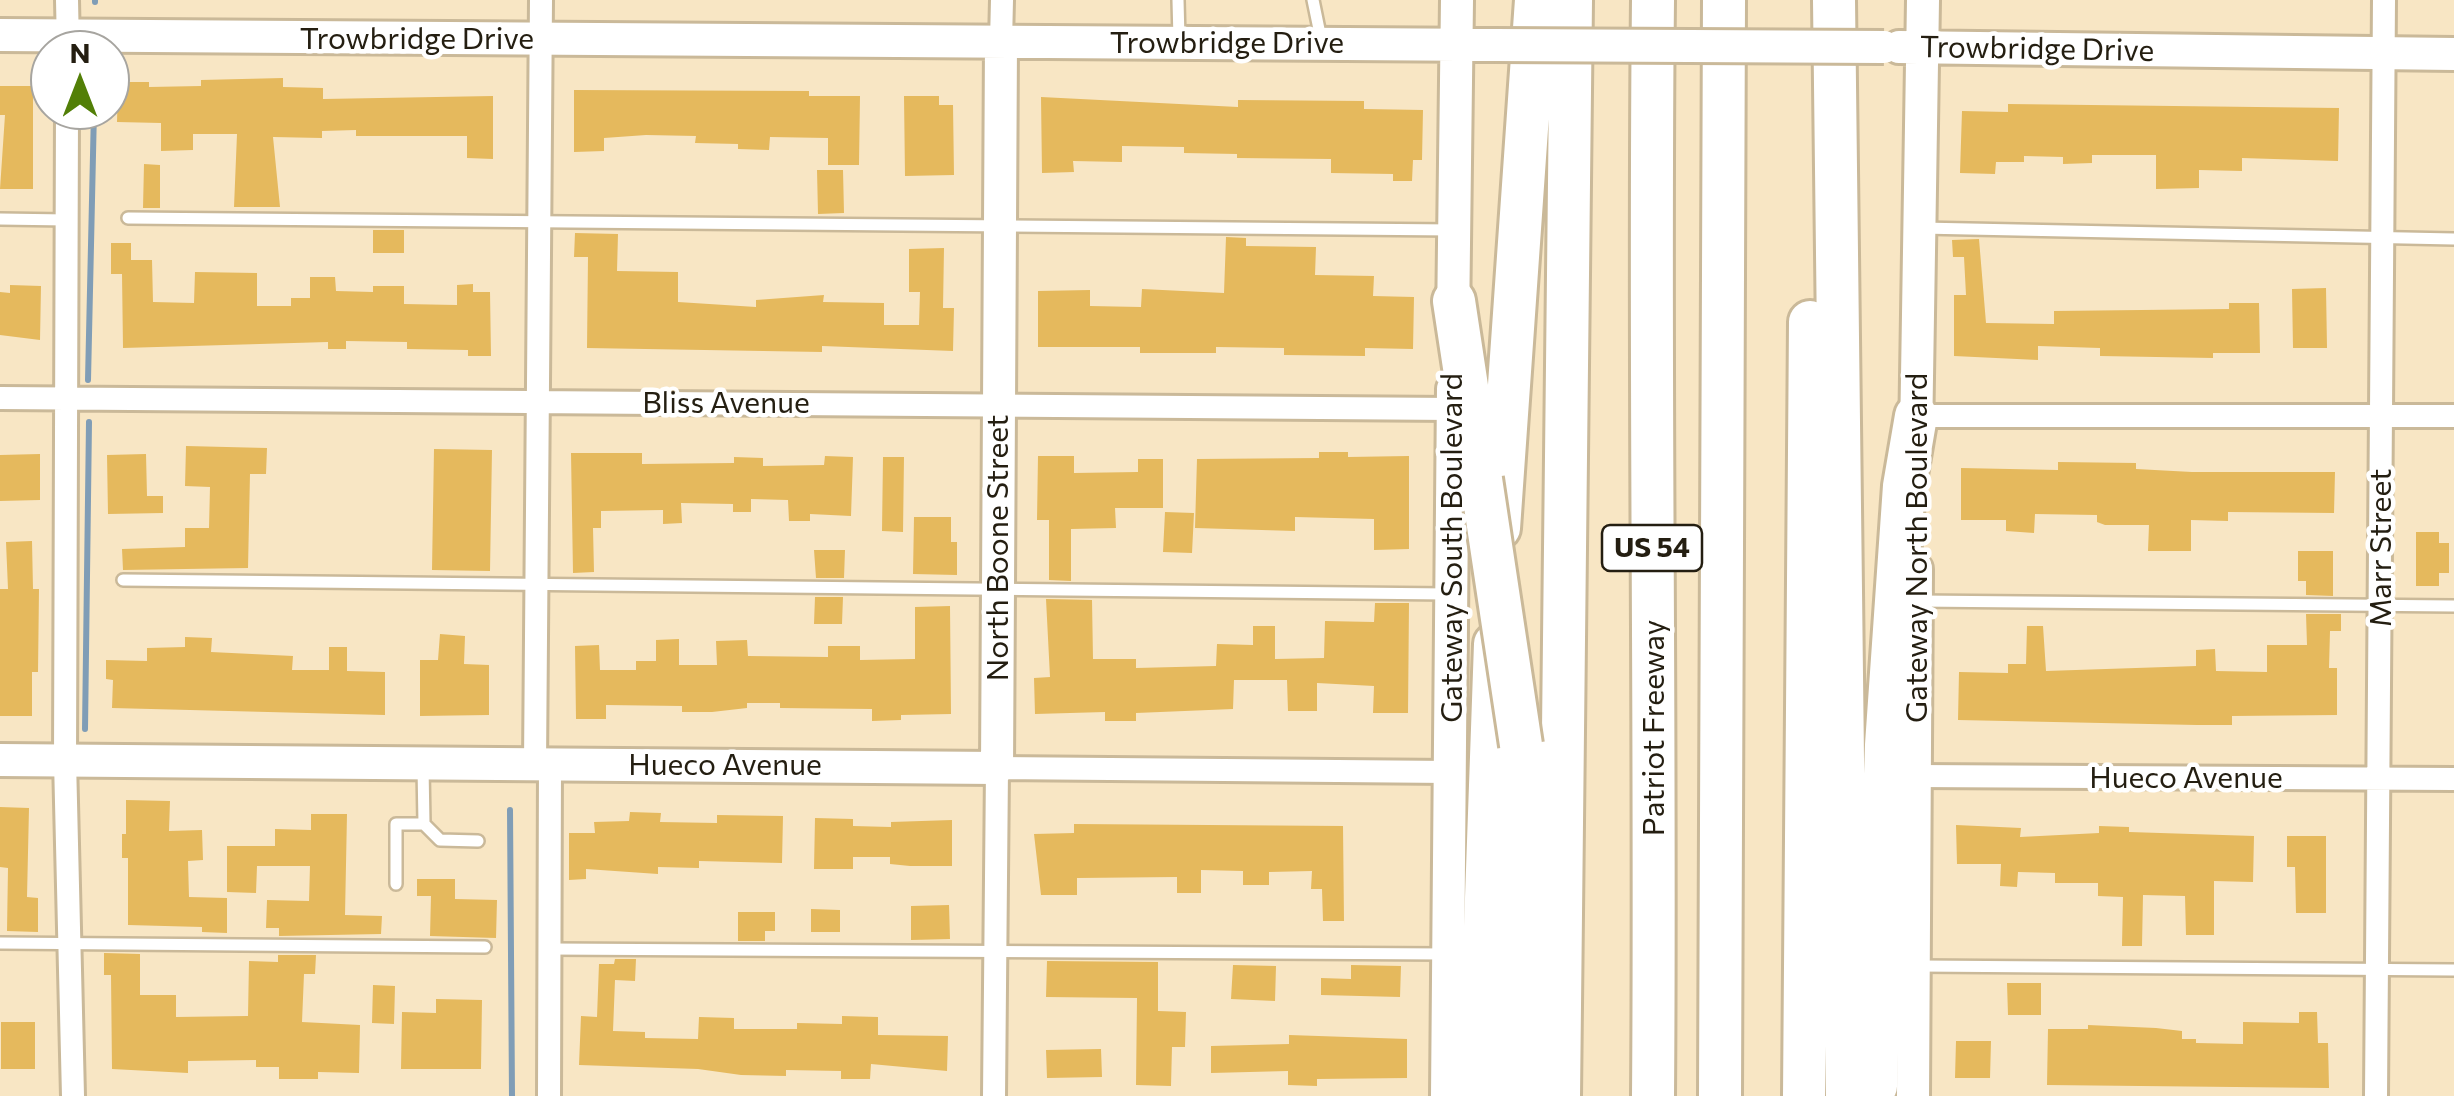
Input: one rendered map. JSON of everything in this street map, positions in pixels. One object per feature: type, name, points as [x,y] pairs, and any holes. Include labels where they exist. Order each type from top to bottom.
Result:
[{"type":"highway","points":[[1479,1096],[1502,434],[1536,0]]},
{"type":"highway","points":[[1558,1096],[1571,0]]},
{"type":"highway","name":"Patriot Freeway","points":[[1652,1096],[1656,753],[1649,351],[1654,0]]},
{"type":"highway","name":"US 54","points":[[1720,1096],[1724,0]]},
{"type":"highway","points":[[1723,274],[1741,218],[1743,0]]},
{"type":"highway","points":[[1804,1096],[1814,0]]},
{"type":"highway","points":[[1834,0],[1848,891],[1847,1096]]},
{"type":"highway","points":[[1454,301],[1520,745],[1520,1096]]},
{"type":"highway","points":[[1876,1096],[1886,745],[1904,486],[1916,416]]},
{"type":"main road","name":"Gateway South Boulevard","points":[[1447,1096],[1457,0]]},
{"type":"main road","name":"Gateway North Boulevard","points":[[1913,1096],[1916,416],[1923,0]]},
{"type":"main road","name":"Trowbridge Drive","points":[[0,36],[30,39]]},
{"type":"main road","name":"Trowbridge Drive","points":[[130,43],[541,40],[1495,44],[2454,54]]},
{"type":"main road","name":"North Boone Street","points":[[997,768],[1002,42]]},
{"type":"main road","name":"Hueco Avenue","points":[[0,760],[997,768]]},
{"type":"street","points":[[68,0],[68,30]]},
{"type":"street","points":[[542,0],[536,588],[550,948],[549,1096]]},
{"type":"street","name":"North Boone Street","points":[[1002,0],[1002,42]]},
{"type":"street","name":"Marr Street","points":[[2376,1096],[2384,0]]},
{"type":"street","points":[[67,130],[66,760],[73,1096]]},
{"type":"street","name":"Bliss Avenue","points":[[0,398],[1453,409]]},
{"type":"street","points":[[1916,416],[2454,416]]},
{"type":"street","name":"North Boone Street","points":[[994,1096],[997,768]]},
{"type":"street","name":"Hueco Avenue","points":[[997,768],[1450,772]]},
{"type":"street","name":"Hueco Avenue","points":[[1917,776],[2454,780]]},
{"type":"lane","points":[[1178,0],[1179,43]]},
{"type":"lane","points":[[1313,0],[1322,44]]},
{"type":"lane","points":[[128,218],[1454,230]]},
{"type":"lane","points":[[0,220],[67,220]]},
{"type":"lane","points":[[1921,228],[2454,239]]},
{"type":"lane","points":[[123,580],[536,588],[998,588],[1452,594]]},
{"type":"lane","points":[[1916,601],[2454,606]]},
{"type":"lane","points":[[423,763],[424,824],[440,840],[478,840]]},
{"type":"lane","points":[[396,884],[396,824],[424,824]]},
{"type":"lane","points":[[0,943],[485,948]]},
{"type":"lane","points":[[550,948],[1448,954]]},
{"type":"lane","points":[[1914,966],[2454,970]]},
{"type":"building","points":[[283,78],[283,87],[323,88],[323,99],[493,96],[493,159],[467,158],[467,136],[356,136],[356,130],[322,131],[322,138],[273,137],[280,207],[234,207],[237,134],[193,134],[193,150],[161,151],[161,123],[130,122],[130,82],[149,82],[149,87],[201,86],[201,80]]},
{"type":"building","points":[[0,86],[30,86],[33,189],[0,189],[5,115],[0,115]]},
{"type":"building","points":[[574,90],[809,91],[809,96],[860,96],[859,165],[828,165],[828,138],[770,137],[769,150],[738,149],[738,144],[695,143],[696,136],[646,135],[604,138],[604,151],[574,152]]},
{"type":"building","points":[[904,96],[939,96],[939,105],[953,105],[954,175],[905,176]]},
{"type":"building","points":[[1041,97],[1238,107],[1238,100],[1364,101],[1364,109],[1423,110],[1422,160],[1413,160],[1412,181],[1393,181],[1393,174],[1331,173],[1331,159],[1237,158],[1237,154],[1184,153],[1184,147],[1122,146],[1122,162],[1073,161],[1074,172],[1042,173]]},
{"type":"building","points":[[2008,104],[2339,108],[2338,161],[2242,158],[2242,171],[2199,170],[2199,188],[2156,189],[2156,155],[2092,155],[2092,163],[2063,164],[2063,157],[2024,156],[2024,162],[1996,162],[1995,174],[1960,173],[1962,111],[2008,112]]},
{"type":"building","points":[[144,164],[160,165],[160,208],[143,208]]},
{"type":"building","points":[[817,170],[843,170],[844,213],[818,214]]},
{"type":"building","points":[[373,230],[404,230],[404,253],[373,253]]},
{"type":"building","points":[[575,233],[618,234],[617,271],[678,272],[678,302],[756,307],[756,300],[824,295],[823,302],[884,303],[884,325],[919,325],[920,292],[909,292],[909,249],[944,248],[943,308],[954,308],[953,351],[822,346],[822,352],[587,348],[588,257],[574,257]]},
{"type":"building","points":[[1226,237],[1246,238],[1246,246],[1316,247],[1315,275],[1374,276],[1373,296],[1414,297],[1413,349],[1365,348],[1365,356],[1284,355],[1284,348],[1216,347],[1216,353],[1140,353],[1140,347],[1038,347],[1038,291],[1090,290],[1090,306],[1141,307],[1142,289],[1224,293]]},
{"type":"building","points":[[1979,239],[1986,323],[2054,324],[2054,311],[2229,309],[2229,303],[2259,303],[2260,353],[2213,353],[2213,358],[2100,356],[2100,348],[2038,346],[2038,360],[1954,356],[1954,295],[1966,295],[1964,257],[1953,257],[1952,240]]},
{"type":"building","points":[[111,243],[131,243],[131,260],[152,260],[153,302],[194,303],[195,272],[257,273],[257,306],[291,306],[291,298],[310,298],[310,277],[335,277],[336,291],[373,292],[373,286],[404,286],[404,304],[457,305],[457,285],[473,284],[473,292],[490,292],[491,356],[468,356],[468,350],[407,349],[407,342],[346,341],[346,349],[328,349],[328,342],[123,348],[122,274],[111,274]]},
{"type":"building","points":[[10,285],[41,286],[40,340],[0,335],[0,292],[10,293]]},
{"type":"building","points":[[2326,288],[2327,348],[2293,348],[2292,289]]},
{"type":"building","points":[[186,446],[267,448],[266,474],[250,474],[248,568],[123,570],[122,549],[185,547],[185,528],[209,528],[210,487],[185,486]]},
{"type":"building","points":[[434,449],[492,450],[490,571],[432,570]]},
{"type":"building","points":[[1319,452],[1348,452],[1348,457],[1409,456],[1409,549],[1374,550],[1374,519],[1295,517],[1295,531],[1195,528],[1197,459],[1319,458]]},
{"type":"building","points":[[571,453],[642,453],[642,464],[734,463],[734,457],[763,458],[763,466],[824,465],[825,456],[853,457],[851,516],[810,514],[810,521],[789,521],[788,500],[751,499],[751,512],[733,512],[733,504],[681,503],[682,523],[663,524],[663,510],[601,511],[601,528],[593,528],[594,572],[573,573]]},
{"type":"building","points":[[40,454],[40,500],[0,501],[0,455]]},
{"type":"building","points":[[146,454],[147,496],[163,496],[163,513],[108,514],[107,455]]},
{"type":"building","points":[[1038,456],[1074,456],[1074,473],[1138,472],[1138,459],[1163,459],[1163,508],[1115,508],[1116,528],[1071,529],[1071,581],[1049,580],[1049,520],[1037,520]]},
{"type":"building","points":[[883,457],[904,457],[903,532],[882,531]]},
{"type":"building","points":[[2058,462],[2136,463],[2136,469],[2192,472],[2335,472],[2334,513],[2228,512],[2228,521],[2191,520],[2191,551],[2148,551],[2149,525],[2105,525],[2097,522],[2097,515],[2035,514],[2034,533],[2006,531],[2006,520],[1961,520],[1961,468],[2058,470]]},
{"type":"building","points":[[1165,512],[1194,513],[1192,553],[1163,552]]},
{"type":"building","points":[[914,517],[951,517],[951,542],[957,542],[957,575],[913,574]]},
{"type":"building","points":[[2416,532],[2439,532],[2439,543],[2449,543],[2449,573],[2439,573],[2439,586],[2416,586]]},
{"type":"building","points":[[32,541],[33,589],[39,589],[38,672],[32,672],[32,716],[0,716],[0,589],[8,589],[6,542]]},
{"type":"building","points":[[814,550],[845,550],[844,578],[816,578]]},
{"type":"building","points":[[2298,551],[2333,551],[2333,596],[2306,595],[2306,581],[2298,581]]},
{"type":"building","points":[[815,597],[843,597],[842,624],[814,624]]},
{"type":"building","points":[[1046,599],[1092,600],[1093,659],[1136,659],[1136,668],[1216,666],[1217,644],[1253,645],[1253,626],[1275,626],[1275,659],[1324,658],[1325,621],[1374,622],[1375,603],[1409,603],[1408,713],[1373,713],[1374,686],[1317,683],[1317,711],[1288,711],[1287,680],[1234,680],[1233,709],[1136,713],[1136,721],[1105,721],[1105,712],[1035,714],[1034,678],[1050,677]]},
{"type":"building","points":[[950,606],[951,714],[901,715],[901,720],[872,721],[872,709],[780,708],[780,703],[747,703],[747,708],[712,712],[682,712],[682,706],[606,705],[606,719],[576,719],[575,646],[599,645],[600,670],[636,670],[636,661],[656,661],[656,640],[679,639],[679,665],[717,665],[716,641],[747,640],[748,656],[828,657],[828,646],[860,646],[860,660],[915,659],[915,607]]},
{"type":"building","points":[[2306,614],[2341,614],[2341,631],[2330,631],[2329,668],[2337,668],[2337,715],[2232,716],[2232,725],[1958,720],[1959,672],[2008,673],[2008,664],[2026,664],[2027,626],[2043,626],[2046,671],[2196,666],[2196,650],[2215,649],[2216,671],[2267,672],[2267,645],[2307,645]]},
{"type":"building","points":[[440,634],[465,636],[464,664],[489,665],[489,715],[420,716],[420,660],[438,660]]},
{"type":"building","points":[[185,637],[212,638],[211,652],[293,656],[292,670],[329,670],[329,647],[347,647],[347,671],[385,672],[385,715],[112,708],[113,680],[106,679],[106,660],[147,661],[147,648],[185,647]]},
{"type":"building","points":[[126,800],[170,801],[169,831],[202,830],[203,860],[188,861],[189,897],[227,898],[227,933],[202,932],[202,927],[128,925],[128,858],[122,858]]},
{"type":"building","points":[[0,807],[29,808],[27,897],[38,898],[38,932],[7,931],[8,868],[0,867]]},
{"type":"building","points":[[630,812],[661,813],[660,822],[717,823],[717,815],[783,816],[782,863],[699,861],[699,868],[658,867],[658,874],[586,869],[586,879],[569,880],[569,833],[595,833],[594,822],[629,821]]},
{"type":"building","points":[[311,814],[347,814],[345,915],[382,916],[381,934],[279,936],[279,928],[266,928],[267,900],[309,901],[310,866],[257,866],[256,893],[227,892],[227,846],[275,846],[275,829],[311,830]]},
{"type":"building","points":[[815,818],[853,819],[853,826],[891,827],[891,822],[952,820],[952,866],[910,866],[890,864],[890,857],[853,857],[853,869],[814,869]]},
{"type":"building","points":[[1074,824],[1343,826],[1344,921],[1323,921],[1322,889],[1311,889],[1312,871],[1269,872],[1269,885],[1243,885],[1243,871],[1201,870],[1201,893],[1177,893],[1177,877],[1077,878],[1077,895],[1041,895],[1034,834],[1074,833]]},
{"type":"building","points":[[1956,825],[2021,828],[2020,837],[2099,833],[2099,826],[2129,827],[2129,832],[2254,836],[2253,882],[2214,881],[2214,935],[2186,935],[2185,896],[2143,895],[2142,946],[2122,946],[2123,897],[2098,896],[2098,883],[2055,883],[2055,873],[2018,872],[2017,887],[2000,886],[2001,864],[1957,864]]},
{"type":"building","points":[[2287,836],[2326,836],[2326,913],[2296,913],[2295,867],[2287,867]]},
{"type":"building","points":[[417,879],[455,879],[455,899],[497,900],[496,938],[430,936],[431,896],[417,896]]},
{"type":"building","points":[[949,905],[950,939],[911,940],[911,906]]},
{"type":"building","points":[[811,909],[840,910],[840,932],[811,932]]},
{"type":"building","points":[[738,912],[775,912],[775,931],[765,931],[765,941],[738,941]]},
{"type":"building","points":[[104,953],[140,954],[140,995],[176,995],[176,1017],[248,1016],[249,961],[278,962],[278,955],[316,955],[315,974],[304,974],[302,1022],[360,1025],[359,1073],[318,1072],[318,1079],[279,1079],[279,1067],[256,1067],[256,1060],[188,1061],[188,1073],[112,1069],[111,975],[104,975]]},
{"type":"building","points":[[615,959],[636,959],[635,981],[615,980],[613,1031],[645,1032],[645,1038],[698,1039],[699,1017],[734,1018],[734,1029],[797,1029],[797,1023],[842,1024],[842,1016],[878,1017],[878,1035],[948,1036],[947,1071],[871,1064],[870,1079],[841,1079],[841,1071],[786,1070],[786,1076],[741,1075],[698,1069],[579,1065],[581,1016],[597,1017],[599,964],[614,964]]},
{"type":"building","points":[[1047,961],[1158,962],[1158,1011],[1186,1012],[1185,1047],[1172,1047],[1171,1086],[1136,1085],[1137,998],[1046,997]]},
{"type":"building","points":[[1233,965],[1276,966],[1275,1001],[1231,999]]},
{"type":"building","points":[[1351,965],[1401,966],[1400,997],[1321,995],[1321,978],[1351,979]]},
{"type":"building","points":[[2007,983],[2041,983],[2041,1015],[2008,1015]]},
{"type":"building","points":[[373,985],[395,986],[394,1024],[372,1023]]},
{"type":"building","points":[[436,999],[482,1000],[481,1069],[401,1069],[402,1012],[436,1013]]},
{"type":"building","points":[[2299,1012],[2317,1012],[2318,1043],[2328,1043],[2329,1088],[2047,1085],[2048,1029],[2088,1029],[2088,1025],[2156,1028],[2182,1031],[2182,1039],[2196,1039],[2196,1043],[2243,1044],[2243,1022],[2299,1023]]},
{"type":"building","points":[[1,1022],[35,1022],[35,1069],[1,1069]]},
{"type":"building","points":[[1289,1035],[1407,1039],[1407,1078],[1317,1079],[1317,1086],[1288,1085],[1288,1071],[1211,1073],[1211,1046],[1289,1044]]},
{"type":"building","points":[[1956,1041],[1991,1041],[1990,1078],[1955,1078]]},
{"type":"building","points":[[1101,1049],[1102,1077],[1047,1078],[1046,1050]]},
{"type":"waterway","points":[[88,380],[94,130]]},
{"type":"waterway","points":[[85,729],[89,422]]},
{"type":"waterway","points":[[510,810],[512,1096]]}]
